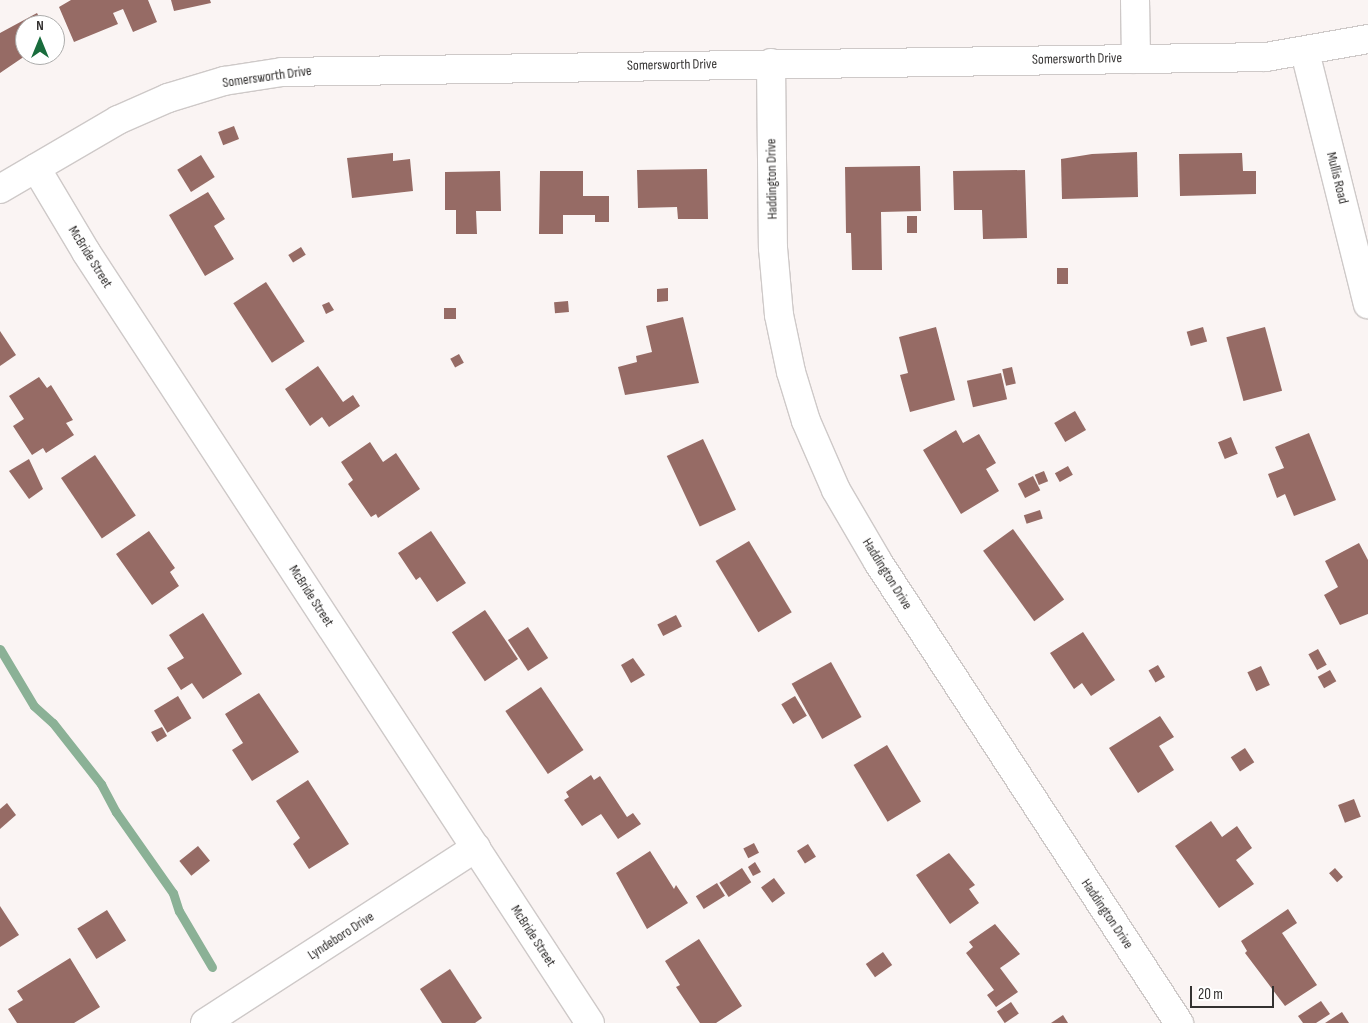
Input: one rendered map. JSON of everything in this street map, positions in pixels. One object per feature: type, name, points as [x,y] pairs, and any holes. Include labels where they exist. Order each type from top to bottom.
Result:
[{"type":"street","points":[[1134,0],[1136,59]]},
{"type":"street","name":"Somersworth Drive","points":[[0,189],[118,120],[168,98],[224,81],[282,72],[771,63],[1266,57],[1305,52],[1368,39]]},
{"type":"street","name":"Mullis Road","points":[[1305,52],[1368,304]]},
{"type":"street","name":"Haddington Drive","points":[[771,63],[773,248],[779,315],[791,372],[810,430],[836,490],[878,562],[1179,1023]]},
{"type":"street","name":"McBride Street","points":[[36,168],[86,252],[590,1023]]},
{"type":"street","name":"Lyndeboro Drive","points":[[205,1023],[476,848]]},
{"type":"building","points":[[71,0],[148,0],[157,22],[133,32],[123,9],[113,13],[118,24],[74,42],[65,21],[65,15],[62,15],[59,7]]},
{"type":"building","points":[[171,0],[210,0],[211,3],[174,11]]},
{"type":"building","points":[[15,25],[15,63],[0,73],[0,33]]},
{"type":"building","points":[[234,126],[239,139],[223,145],[218,132]]},
{"type":"building","points":[[1137,152],[1138,197],[1062,199],[1061,159],[1092,154]]},
{"type":"building","points":[[393,153],[393,161],[410,159],[413,191],[352,198],[347,158]]},
{"type":"building","points":[[1242,153],[1243,171],[1256,171],[1256,194],[1180,196],[1179,154]]},
{"type":"building","points":[[201,155],[215,177],[191,192],[177,170]]},
{"type":"building","points":[[920,166],[921,211],[881,212],[882,270],[852,270],[851,233],[846,233],[845,167]]},
{"type":"building","points":[[707,169],[708,219],[678,219],[677,207],[638,208],[637,170]]},
{"type":"building","points":[[1025,170],[1027,238],[983,239],[982,210],[954,210],[953,171]]},
{"type":"building","points":[[500,171],[501,211],[476,211],[477,234],[456,234],[456,210],[445,210],[445,172]]},
{"type":"building","points":[[540,171],[583,171],[583,196],[609,196],[609,222],[595,222],[595,215],[563,215],[563,234],[539,234]]},
{"type":"building","points":[[208,192],[225,219],[214,226],[234,259],[205,276],[169,215]]},
{"type":"building","points":[[907,216],[917,216],[917,233],[907,233]]},
{"type":"building","points":[[301,247],[306,255],[293,263],[288,255]]},
{"type":"building","points":[[1057,268],[1068,268],[1068,284],[1057,284]]},
{"type":"building","points":[[266,282],[305,342],[272,363],[233,303]]},
{"type":"building","points":[[668,288],[668,301],[657,302],[657,289]]},
{"type":"building","points":[[568,301],[569,312],[555,313],[554,302]]},
{"type":"building","points":[[329,302],[334,310],[326,314],[322,305]]},
{"type":"building","points":[[444,308],[456,308],[456,319],[444,319]]},
{"type":"building","points":[[683,317],[699,383],[625,395],[618,367],[637,362],[636,356],[652,352],[646,326]]},
{"type":"building","points":[[936,327],[955,400],[910,412],[900,375],[908,373],[899,337]]},
{"type":"building","points":[[1203,327],[1207,341],[1191,346],[1187,332]]},
{"type":"building","points":[[1265,327],[1282,391],[1243,401],[1226,337]]},
{"type":"building","points":[[0,331],[16,355],[0,366]]},
{"type":"building","points":[[459,354],[464,363],[455,368],[450,359]]},
{"type":"building","points":[[318,366],[343,402],[353,395],[360,406],[329,427],[322,417],[310,426],[285,389]]},
{"type":"building","points":[[1012,367],[1016,384],[1006,386],[1002,369]]},
{"type":"building","points":[[1001,373],[1007,399],[973,407],[967,381]]},
{"type":"building","points":[[39,377],[47,388],[51,385],[73,420],[66,423],[74,435],[46,453],[43,448],[32,455],[13,426],[24,419],[9,396]]},
{"type":"building","points":[[1075,411],[1086,430],[1065,442],[1054,423]]},
{"type":"building","points":[[956,430],[963,443],[979,434],[996,463],[986,469],[999,491],[961,514],[923,450]]},
{"type":"building","points":[[1309,433],[1336,500],[1294,516],[1285,494],[1277,498],[1268,474],[1284,468],[1275,447]]},
{"type":"building","points":[[1231,437],[1238,454],[1225,459],[1218,442]]},
{"type":"building","points":[[703,439],[736,510],[700,527],[667,456]]},
{"type":"building","points":[[370,442],[383,462],[396,453],[420,489],[378,518],[376,514],[371,517],[348,484],[353,480],[341,462]]},
{"type":"building","points":[[95,455],[136,516],[102,538],[61,478]]},
{"type":"building","points":[[29,459],[43,489],[29,499],[9,471]]},
{"type":"building","points":[[1068,466],[1073,475],[1060,482],[1055,473]]},
{"type":"building","points":[[1044,471],[1048,481],[1039,485],[1035,475]]},
{"type":"building","points":[[1033,476],[1040,490],[1025,498],[1018,484]]},
{"type":"building","points":[[1040,510],[1043,519],[1027,524],[1024,515]]},
{"type":"building","points":[[1013,529],[1064,599],[1034,621],[983,551]]},
{"type":"building","points":[[149,531],[175,568],[170,572],[179,586],[152,605],[116,554]]},
{"type":"building","points":[[431,531],[466,583],[437,602],[420,577],[416,580],[398,553]]},
{"type":"building","points":[[749,541],[792,612],[758,632],[716,561]]},
{"type":"building","points":[[1359,543],[1368,560],[1368,614],[1340,625],[1324,595],[1338,587],[1325,561]]},
{"type":"building","points":[[485,610],[518,659],[485,681],[452,632]]},
{"type":"building","points":[[203,613],[242,674],[203,699],[192,683],[181,690],[167,668],[184,658],[169,635]]},
{"type":"building","points":[[676,615],[682,627],[663,636],[657,625]]},
{"type":"building","points":[[528,627],[548,658],[528,671],[508,640]]},
{"type":"building","points":[[1083,632],[1115,680],[1091,696],[1082,683],[1074,689],[1050,653]]},
{"type":"building","points":[[1318,649],[1327,665],[1317,670],[1308,654]]},
{"type":"building","points":[[633,658],[645,675],[631,683],[621,665]]},
{"type":"building","points":[[831,662],[862,717],[822,739],[792,684]]},
{"type":"building","points":[[1158,665],[1165,677],[1155,683],[1148,670]]},
{"type":"building","points":[[1261,666],[1270,685],[1256,691],[1247,672]]},
{"type":"building","points":[[1330,670],[1336,681],[1324,688],[1318,677]]},
{"type":"building","points":[[541,687],[583,750],[548,774],[505,711]]},
{"type":"building","points":[[259,693],[299,752],[252,781],[232,750],[243,743],[225,714]]},
{"type":"building","points":[[178,696],[191,718],[167,733],[154,710]]},
{"type":"building","points":[[795,696],[807,716],[793,724],[781,704]]},
{"type":"building","points":[[1160,716],[1174,737],[1159,746],[1174,770],[1138,793],[1109,748]]},
{"type":"building","points":[[162,727],[167,736],[157,742],[151,732]]},
{"type":"building","points":[[887,745],[921,802],[888,822],[854,765]]},
{"type":"building","points":[[1245,748],[1254,762],[1240,772],[1231,757]]},
{"type":"building","points":[[591,775],[594,780],[600,776],[627,817],[633,813],[641,824],[618,839],[601,814],[582,826],[564,800],[569,797],[566,792]]},
{"type":"building","points":[[308,780],[349,844],[309,869],[293,844],[300,838],[276,801]]},
{"type":"building","points":[[1354,799],[1361,817],[1345,823],[1338,805]]},
{"type":"building","points":[[7,803],[16,815],[0,829],[0,809]]},
{"type":"building","points":[[1211,821],[1222,837],[1237,826],[1252,848],[1236,860],[1254,884],[1219,908],[1175,846]]},
{"type":"building","points":[[754,843],[759,853],[748,858],[743,848]]},
{"type":"building","points":[[808,844],[816,857],[805,864],[797,851]]},
{"type":"building","points":[[198,846],[210,861],[191,876],[179,861]]},
{"type":"building","points":[[650,851],[674,889],[676,885],[688,903],[647,929],[616,873]]},
{"type":"building","points":[[949,853],[975,885],[969,889],[979,903],[950,924],[916,875]]},
{"type":"building","points":[[755,862],[761,872],[753,876],[748,867]]},
{"type":"building","points":[[742,868],[751,882],[729,897],[719,883]]},
{"type":"building","points":[[1335,868],[1343,877],[1337,882],[1329,873]]},
{"type":"building","points":[[774,878],[785,893],[772,903],[761,887]]},
{"type":"building","points":[[717,883],[725,896],[704,909],[696,896]]},
{"type":"building","points":[[0,906],[19,935],[0,947]]},
{"type":"building","points":[[1288,909],[1297,923],[1282,933],[1317,985],[1285,1006],[1245,953],[1247,951],[1241,941]]},
{"type":"building","points":[[107,910],[126,941],[96,959],[77,929]]},
{"type":"building","points":[[995,924],[1020,954],[1000,968],[1018,992],[996,1007],[987,995],[994,990],[966,953],[973,947],[969,942]]},
{"type":"building","points":[[699,939],[742,1006],[716,1023],[700,1023],[676,987],[680,985],[665,961]]},
{"type":"building","points":[[883,952],[892,965],[875,977],[866,964]]},
{"type":"building","points":[[70,958],[100,1007],[74,1023],[17,1023],[8,1009],[23,1000],[17,991]]},
{"type":"building","points":[[450,969],[482,1018],[475,1023],[442,1023],[420,989]]},
{"type":"building","points":[[1321,1001],[1330,1014],[1316,1023],[1303,1023],[1298,1016]]},
{"type":"building","points":[[1011,1002],[1019,1014],[1005,1023],[997,1012]]},
{"type":"building","points":[[1342,1012],[1349,1023],[1325,1023]]},
{"type":"building","points":[[1063,1015],[1068,1023],[1051,1023]]},
{"type":"waterway","points":[[0,649],[34,706],[53,723],[101,784],[116,812],[173,893],[179,911],[212,967]]}]
